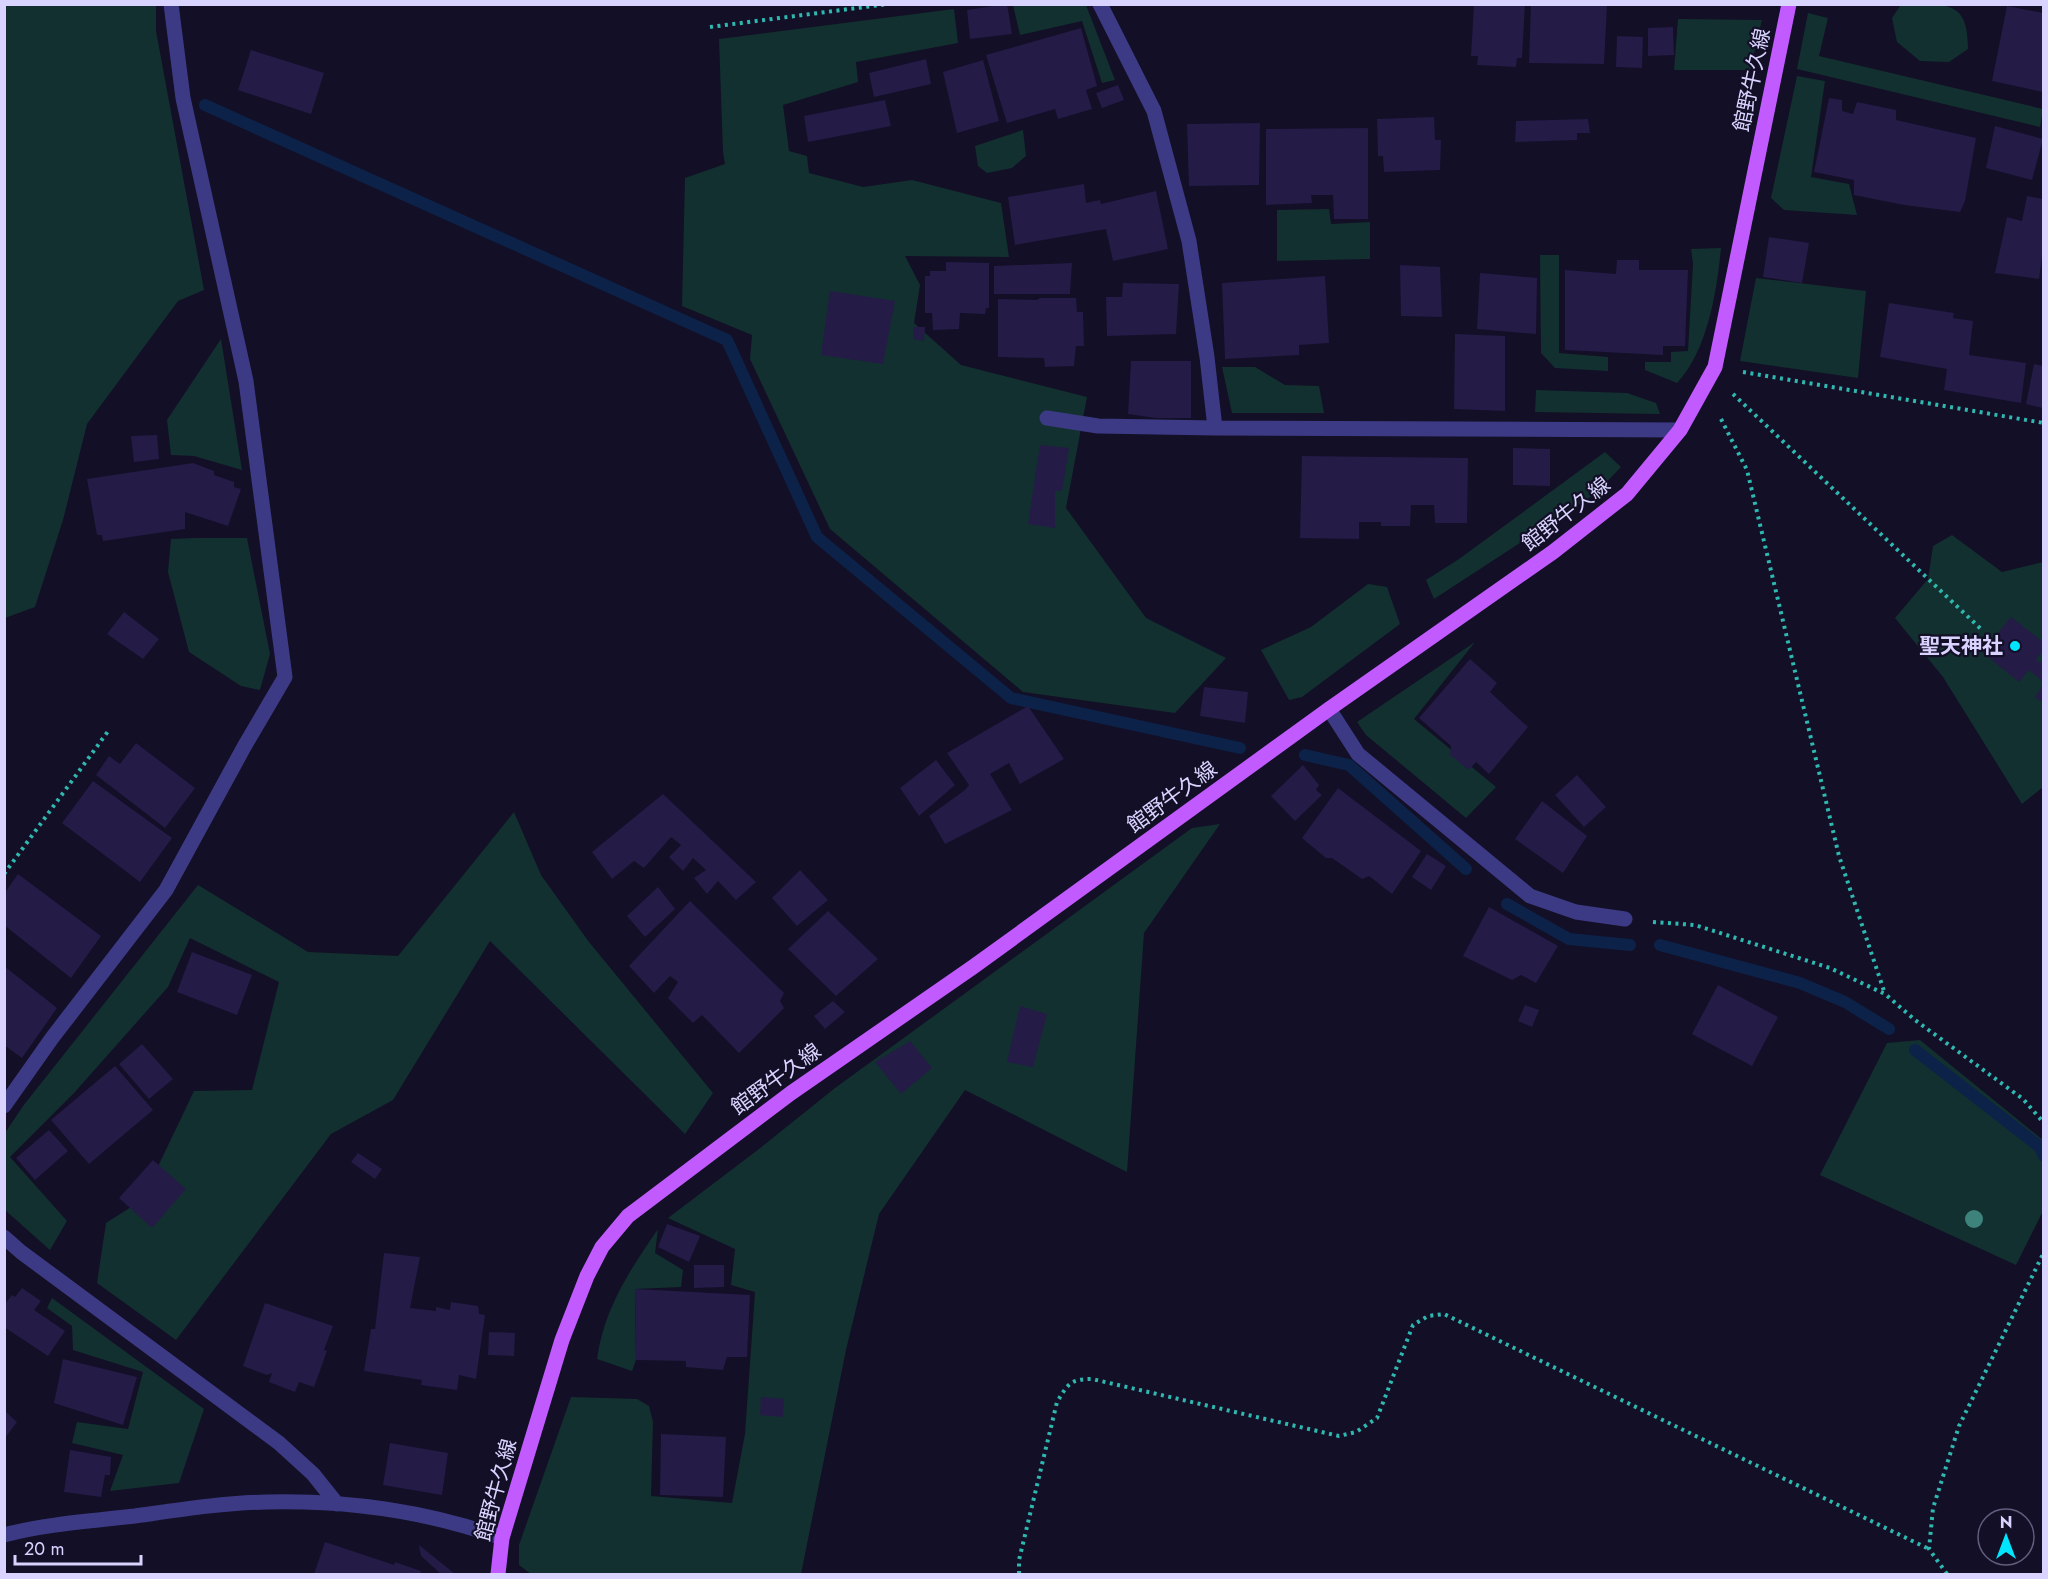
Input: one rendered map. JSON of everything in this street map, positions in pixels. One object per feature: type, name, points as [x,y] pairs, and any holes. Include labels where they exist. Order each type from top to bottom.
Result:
[{"type":"main road","name":"館野牛久線","points":[[498,1575],[502,1538],[562,1340],[582,1287],[602,1247],[628,1216],[791,1093],[973,967],[1329,709],[1553,552],[1627,494],[1680,430],[1711,377],[1789,4]]},
{"type":"street","points":[[4,1106],[52,1038],[166,890],[238,757],[285,677],[246,381],[183,98],[171,4]]},
{"type":"street","points":[[1100,4],[1154,111],[1190,241],[1215,428]]},
{"type":"street","points":[[1047,418],[1098,426],[1680,430]]},
{"type":"street","points":[[1329,709],[1358,754],[1530,896],[1576,912],[1625,919]]},
{"type":"street","points":[[4,1237],[21,1252],[279,1443],[313,1474],[337,1504]]},
{"type":"street","points":[[4,1535],[75,1523],[265,1502],[382,1507],[473,1527],[502,1538]]},
{"type":"path","points":[[710,27],[888,4]]},
{"type":"path","points":[[1711,377],[2043,423]]},
{"type":"path","points":[[1711,377],[1982,630]]},
{"type":"path","points":[[1711,377],[1747,470],[1839,856],[1885,994]]},
{"type":"path","points":[[4,874],[108,729]]},
{"type":"path","points":[[1625,919],[1695,925],[1830,968],[1885,994],[1915,1020],[2023,1100],[2043,1123]]},
{"type":"path","points":[[1929,1548],[1933,1508],[1959,1426],[2043,1252]]},
{"type":"path","points":[[1019,1575],[1019,1560],[1057,1402],[1066,1387],[1077,1379],[1092,1379],[1339,1436],[1356,1432],[1377,1418],[1413,1325],[1428,1316],[1444,1314],[1929,1548],[1947,1575]]},
{"type":"green space","points":[[4,5],[156,5],[156,31],[204,290],[178,301],[87,424],[63,520],[35,607],[5,618]]},
{"type":"green space","points":[[1013,5],[1086,5],[1115,80],[1102,83],[1082,21],[1020,35]]},
{"type":"green space","points":[[1900,6],[1952,8],[1964,21],[1968,49],[1949,62],[1920,61],[1897,42],[1892,18]]},
{"type":"green space","points":[[954,9],[958,43],[856,62],[858,82],[783,105],[789,151],[807,156],[809,173],[863,187],[912,180],[1001,203],[1009,257],[905,256],[920,285],[914,323],[961,365],[1087,397],[1066,508],[1146,618],[1226,658],[1175,713],[1023,692],[830,529],[750,359],[752,335],[682,306],[685,178],[725,164],[719,39]]},
{"type":"green space","points":[[1808,13],[1828,18],[1819,56],[2043,109],[2040,127],[1797,69]]},
{"type":"green space","points":[[1678,19],[1762,20],[1750,70],[1674,70]]},
{"type":"green space","points":[[1797,76],[1825,81],[1811,177],[1849,184],[1857,215],[1784,210],[1771,198]]},
{"type":"green space","points":[[1023,130],[1026,156],[1012,168],[987,173],[978,166],[975,146]]},
{"type":"green space","points":[[1329,209],[1331,224],[1370,222],[1370,259],[1277,261],[1277,210]]},
{"type":"green space","points":[[1721,248],[1709,319],[1688,369],[1677,383],[1645,370],[1645,362],[1671,362],[1671,352],[1688,351],[1693,264],[1691,249]]},
{"type":"green space","points":[[1540,255],[1559,255],[1559,353],[1608,357],[1608,371],[1555,368],[1541,353]]},
{"type":"green space","points":[[1756,278],[1866,291],[1858,378],[1740,361]]},
{"type":"green space","points":[[221,339],[242,470],[194,456],[171,455],[167,420]]},
{"type":"green space","points":[[1222,367],[1255,367],[1285,385],[1319,386],[1324,413],[1232,413]]},
{"type":"green space","points":[[1536,390],[1627,393],[1656,403],[1660,414],[1535,412]]},
{"type":"green space","points":[[1605,452],[1621,467],[1595,494],[1434,599],[1426,580],[1459,559]]},
{"type":"green space","points":[[1952,535],[2002,572],[2043,562],[2043,787],[2022,804],[1943,677],[1895,618],[1928,579],[1933,546]]},
{"type":"green space","points":[[247,538],[270,654],[260,690],[241,686],[189,652],[168,572],[171,539]]},
{"type":"green space","points":[[1368,584],[1387,587],[1400,624],[1302,697],[1289,700],[1261,650],[1311,627]]},
{"type":"green space","points":[[1475,642],[1414,719],[1496,787],[1466,818],[1366,735],[1357,722]]},
{"type":"green space","points":[[514,812],[541,875],[589,942],[713,1093],[685,1134],[490,941],[393,1100],[331,1134],[176,1340],[97,1283],[106,1223],[142,1200],[194,1091],[252,1090],[279,982],[190,938],[168,987],[74,1093],[10,1157],[67,1221],[50,1250],[5,1210],[5,1133],[23,1106],[198,885],[308,952],[398,956]]},
{"type":"green space","points":[[1220,824],[1144,933],[1127,1172],[965,1090],[879,1214],[846,1350],[801,1574],[531,1574],[519,1565],[519,1545],[571,1397],[637,1399],[649,1406],[653,1422],[651,1496],[732,1503],[745,1434],[755,1292],[731,1285],[735,1249],[668,1218],[835,1088],[1192,828]]},
{"type":"green space","points":[[1920,1040],[2043,1140],[2043,1211],[2016,1265],[1820,1175],[1887,1043]]},
{"type":"green space","points":[[658,1229],[655,1253],[683,1270],[681,1287],[635,1289],[636,1360],[632,1371],[597,1359],[600,1340],[620,1290]]},
{"type":"green space","points":[[52,1298],[204,1409],[179,1483],[110,1491],[123,1455],[72,1443],[77,1422],[128,1429],[143,1372],[73,1350],[72,1326],[47,1308]]},
{"type":"building","points":[[1007,4],[1012,34],[970,39],[967,10]]},
{"type":"building","points":[[1474,4],[1525,4],[1522,58],[1517,58],[1516,67],[1477,65],[1478,56],[1471,56]]},
{"type":"building","points":[[1531,4],[1607,6],[1604,64],[1529,63]]},
{"type":"building","points":[[2007,6],[2043,13],[2043,92],[1992,81]]},
{"type":"building","points":[[1673,27],[1674,55],[1648,56],[1648,28]]},
{"type":"building","points":[[1081,28],[1097,86],[1086,90],[1092,109],[1058,119],[1055,109],[1007,123],[986,55]]},
{"type":"building","points":[[1617,36],[1643,37],[1642,68],[1616,67]]},
{"type":"building","points":[[251,50],[324,73],[311,114],[238,90]]},
{"type":"building","points":[[926,59],[931,84],[874,97],[869,73]]},
{"type":"building","points":[[983,60],[999,121],[957,133],[943,72]]},
{"type":"building","points":[[1118,85],[1124,100],[1102,108],[1096,93]]},
{"type":"building","points":[[1829,98],[1842,100],[1842,111],[1853,114],[1857,102],[1896,110],[1896,120],[1976,138],[1965,201],[1960,212],[1904,205],[1854,195],[1854,180],[1814,172]]},
{"type":"building","points":[[885,100],[891,126],[808,142],[804,116]]},
{"type":"building","points":[[1434,117],[1435,140],[1441,140],[1440,170],[1384,172],[1383,156],[1378,156],[1377,119]]},
{"type":"building","points":[[1588,119],[1590,133],[1577,133],[1577,140],[1515,142],[1516,121]]},
{"type":"building","points":[[1260,123],[1259,185],[1189,186],[1187,124]]},
{"type":"building","points":[[1995,126],[2043,139],[2032,180],[1986,168]]},
{"type":"building","points":[[1368,128],[1368,219],[1334,219],[1333,195],[1311,195],[1312,203],[1266,205],[1266,129]]},
{"type":"building","points":[[1084,184],[1086,203],[1100,200],[1101,204],[1156,191],[1168,249],[1113,261],[1106,229],[1015,245],[1008,197]]},
{"type":"building","points":[[2027,196],[2043,199],[2043,249],[2039,279],[1995,273],[2007,217],[2022,221]]},
{"type":"building","points":[[1769,237],[1809,243],[1802,283],[1763,277]]},
{"type":"building","points":[[1617,260],[1639,260],[1639,270],[1688,270],[1685,346],[1663,346],[1663,355],[1565,350],[1565,270],[1616,274]]},
{"type":"building","points":[[946,262],[989,263],[989,308],[986,308],[985,314],[960,313],[959,329],[933,330],[932,313],[925,313],[925,276],[930,276],[930,271],[946,271]]},
{"type":"building","points":[[1072,263],[1070,294],[994,294],[994,266]]},
{"type":"building","points":[[1400,265],[1440,267],[1442,317],[1401,316]]},
{"type":"building","points":[[1480,273],[1537,278],[1536,334],[1477,329]]},
{"type":"building","points":[[1325,276],[1329,343],[1299,345],[1299,355],[1225,359],[1222,283]]},
{"type":"building","points":[[1123,283],[1179,284],[1176,334],[1107,336],[1106,297],[1122,297]]},
{"type":"building","points":[[830,291],[895,301],[883,364],[821,355]]},
{"type":"building","points":[[1040,298],[1076,298],[1077,312],[1083,312],[1084,346],[1076,346],[1074,366],[1045,367],[1044,358],[998,357],[998,299],[1037,300]]},
{"type":"building","points":[[1889,303],[1954,313],[1953,318],[1973,321],[1969,355],[2026,363],[2021,403],[1944,390],[1947,369],[1880,357]]},
{"type":"building","points":[[913,327],[925,327],[924,341],[913,339]]},
{"type":"building","points":[[1455,334],[1505,336],[1505,411],[1454,409]]},
{"type":"building","points":[[1131,361],[1191,361],[1191,418],[1156,418],[1128,414]]},
{"type":"building","points":[[2034,364],[2043,366],[2043,408],[2026,404]]},
{"type":"building","points":[[157,435],[159,459],[134,462],[131,436]]},
{"type":"building","points":[[1040,445],[1069,448],[1062,491],[1055,491],[1055,528],[1028,524]]},
{"type":"building","points":[[1513,448],[1550,449],[1550,486],[1513,485]]},
{"type":"building","points":[[1302,456],[1468,458],[1467,523],[1435,523],[1434,505],[1411,505],[1410,526],[1381,526],[1381,522],[1359,522],[1359,539],[1300,538]]},
{"type":"building","points":[[193,463],[214,471],[214,475],[234,482],[234,487],[241,489],[228,526],[185,512],[185,529],[103,541],[102,535],[97,535],[87,479]]},
{"type":"building","points":[[124,612],[159,639],[143,659],[107,634]]},
{"type":"building","name":"聖天神社","points":[[2011,617],[2043,642],[2043,651],[2036,659],[2043,665],[2043,682],[2029,670],[2019,682],[1982,652]]},
{"type":"building","points":[[1470,659],[1497,683],[1490,692],[1528,727],[1489,774],[1476,762],[1469,770],[1450,755],[1451,746],[1419,718]]},
{"type":"building","name":"聖天神社","points":[[2043,685],[2043,703],[2035,697]]},
{"type":"building","points":[[1204,687],[1248,692],[1245,723],[1200,716]]},
{"type":"building","points":[[1028,706],[1064,759],[1020,784],[1009,763],[990,774],[1012,810],[945,844],[929,816],[969,785],[947,753]]},
{"type":"building","points":[[136,743],[195,788],[165,828],[96,775],[109,756],[120,764]]},
{"type":"building","points":[[936,760],[955,785],[919,816],[900,788]]},
{"type":"building","points":[[1303,765],[1319,785],[1316,790],[1322,795],[1295,821],[1271,796]]},
{"type":"building","points":[[1577,775],[1606,807],[1584,827],[1555,795]]},
{"type":"building","points":[[93,781],[172,838],[140,882],[62,823]]},
{"type":"building","points":[[1338,788],[1421,851],[1392,894],[1369,876],[1362,879],[1332,858],[1326,858],[1302,838]]},
{"type":"building","points":[[663,794],[756,882],[736,900],[718,881],[707,894],[694,878],[706,870],[693,858],[683,871],[669,857],[681,845],[671,837],[644,868],[634,861],[612,879],[592,852]]},
{"type":"building","points":[[1542,801],[1587,836],[1563,873],[1515,839]]},
{"type":"building","points":[[1427,854],[1446,866],[1431,890],[1412,877]]},
{"type":"building","points":[[800,870],[828,900],[797,926],[772,898]]},
{"type":"building","points":[[18,874],[101,936],[71,978],[4,925],[4,894]]},
{"type":"building","points":[[658,887],[675,909],[645,937],[627,916]]},
{"type":"building","points":[[690,901],[784,993],[780,1001],[784,1008],[739,1053],[702,1015],[693,1023],[668,998],[678,982],[670,976],[654,993],[629,966]]},
{"type":"building","points":[[1489,907],[1558,946],[1536,983],[1521,975],[1512,980],[1463,956]]},
{"type":"building","points":[[828,911],[878,959],[836,996],[788,949]]},
{"type":"building","points":[[192,952],[252,975],[237,1015],[177,992]]},
{"type":"building","points":[[4,966],[57,1008],[22,1058],[4,1045]]},
{"type":"building","points":[[1718,985],[1778,1017],[1752,1066],[1692,1034]]},
{"type":"building","points":[[833,1001],[845,1012],[825,1029],[814,1016]]},
{"type":"building","points":[[1525,1005],[1539,1010],[1532,1027],[1518,1021]]},
{"type":"building","points":[[1020,1006],[1047,1014],[1033,1067],[1007,1062]]},
{"type":"building","points":[[910,1041],[932,1068],[901,1094],[875,1062]]},
{"type":"building","points":[[142,1044],[173,1079],[149,1099],[119,1064]]},
{"type":"building","points":[[115,1066],[153,1110],[89,1164],[51,1120]]},
{"type":"building","points":[[49,1130],[68,1151],[35,1180],[16,1158]]},
{"type":"building","points":[[358,1153],[382,1169],[375,1179],[351,1162]]},
{"type":"building","points":[[153,1160],[186,1189],[152,1228],[119,1198]]},
{"type":"building","points":[[667,1224],[700,1236],[689,1262],[658,1247]]},
{"type":"building","points":[[384,1253],[420,1257],[410,1308],[436,1311],[436,1307],[450,1310],[451,1302],[478,1306],[479,1314],[485,1315],[476,1379],[459,1375],[457,1390],[421,1385],[422,1380],[364,1371],[371,1329],[375,1329]]},
{"type":"building","points":[[694,1265],[724,1265],[724,1287],[694,1288]]},
{"type":"building","points":[[22,1288],[41,1301],[34,1310],[65,1331],[48,1356],[4,1327],[4,1305]]},
{"type":"building","points":[[635,1289],[750,1295],[747,1357],[727,1357],[723,1370],[686,1367],[686,1361],[636,1360]]},
{"type":"building","points":[[265,1303],[333,1326],[314,1387],[299,1382],[295,1392],[269,1382],[272,1373],[267,1375],[243,1366]]},
{"type":"building","points":[[489,1332],[515,1333],[514,1356],[488,1355]]},
{"type":"building","points":[[63,1359],[137,1377],[123,1425],[54,1403]]},
{"type":"building","points":[[761,1397],[784,1399],[783,1417],[760,1415]]},
{"type":"building","points":[[5,1411],[17,1422],[5,1438]]},
{"type":"building","points":[[661,1434],[726,1437],[723,1497],[660,1495]]},
{"type":"building","points":[[390,1443],[448,1453],[442,1495],[383,1485]]},
{"type":"building","points":[[70,1450],[111,1457],[110,1475],[105,1475],[101,1497],[64,1492]]},
{"type":"building","points":[[325,1542],[394,1565],[395,1562],[421,1571],[420,1574],[314,1574]]},
{"type":"building","points":[[419,1545],[455,1574],[441,1574],[421,1556]]},
{"type":"waterway","points":[[205,105],[727,340],[817,537],[1011,698],[1240,748]]},
{"type":"waterway","points":[[1305,755],[1349,765],[1466,869]]},
{"type":"waterway","points":[[1507,904],[1569,939],[1630,945]]},
{"type":"waterway","points":[[1660,945],[1800,983],[1845,1002],[1889,1029]]},
{"type":"waterway","points":[[1915,1050],[2040,1147],[2044,1156]]},
{"type":"place","name":"聖天神社","points":[[2015,646]]}]
